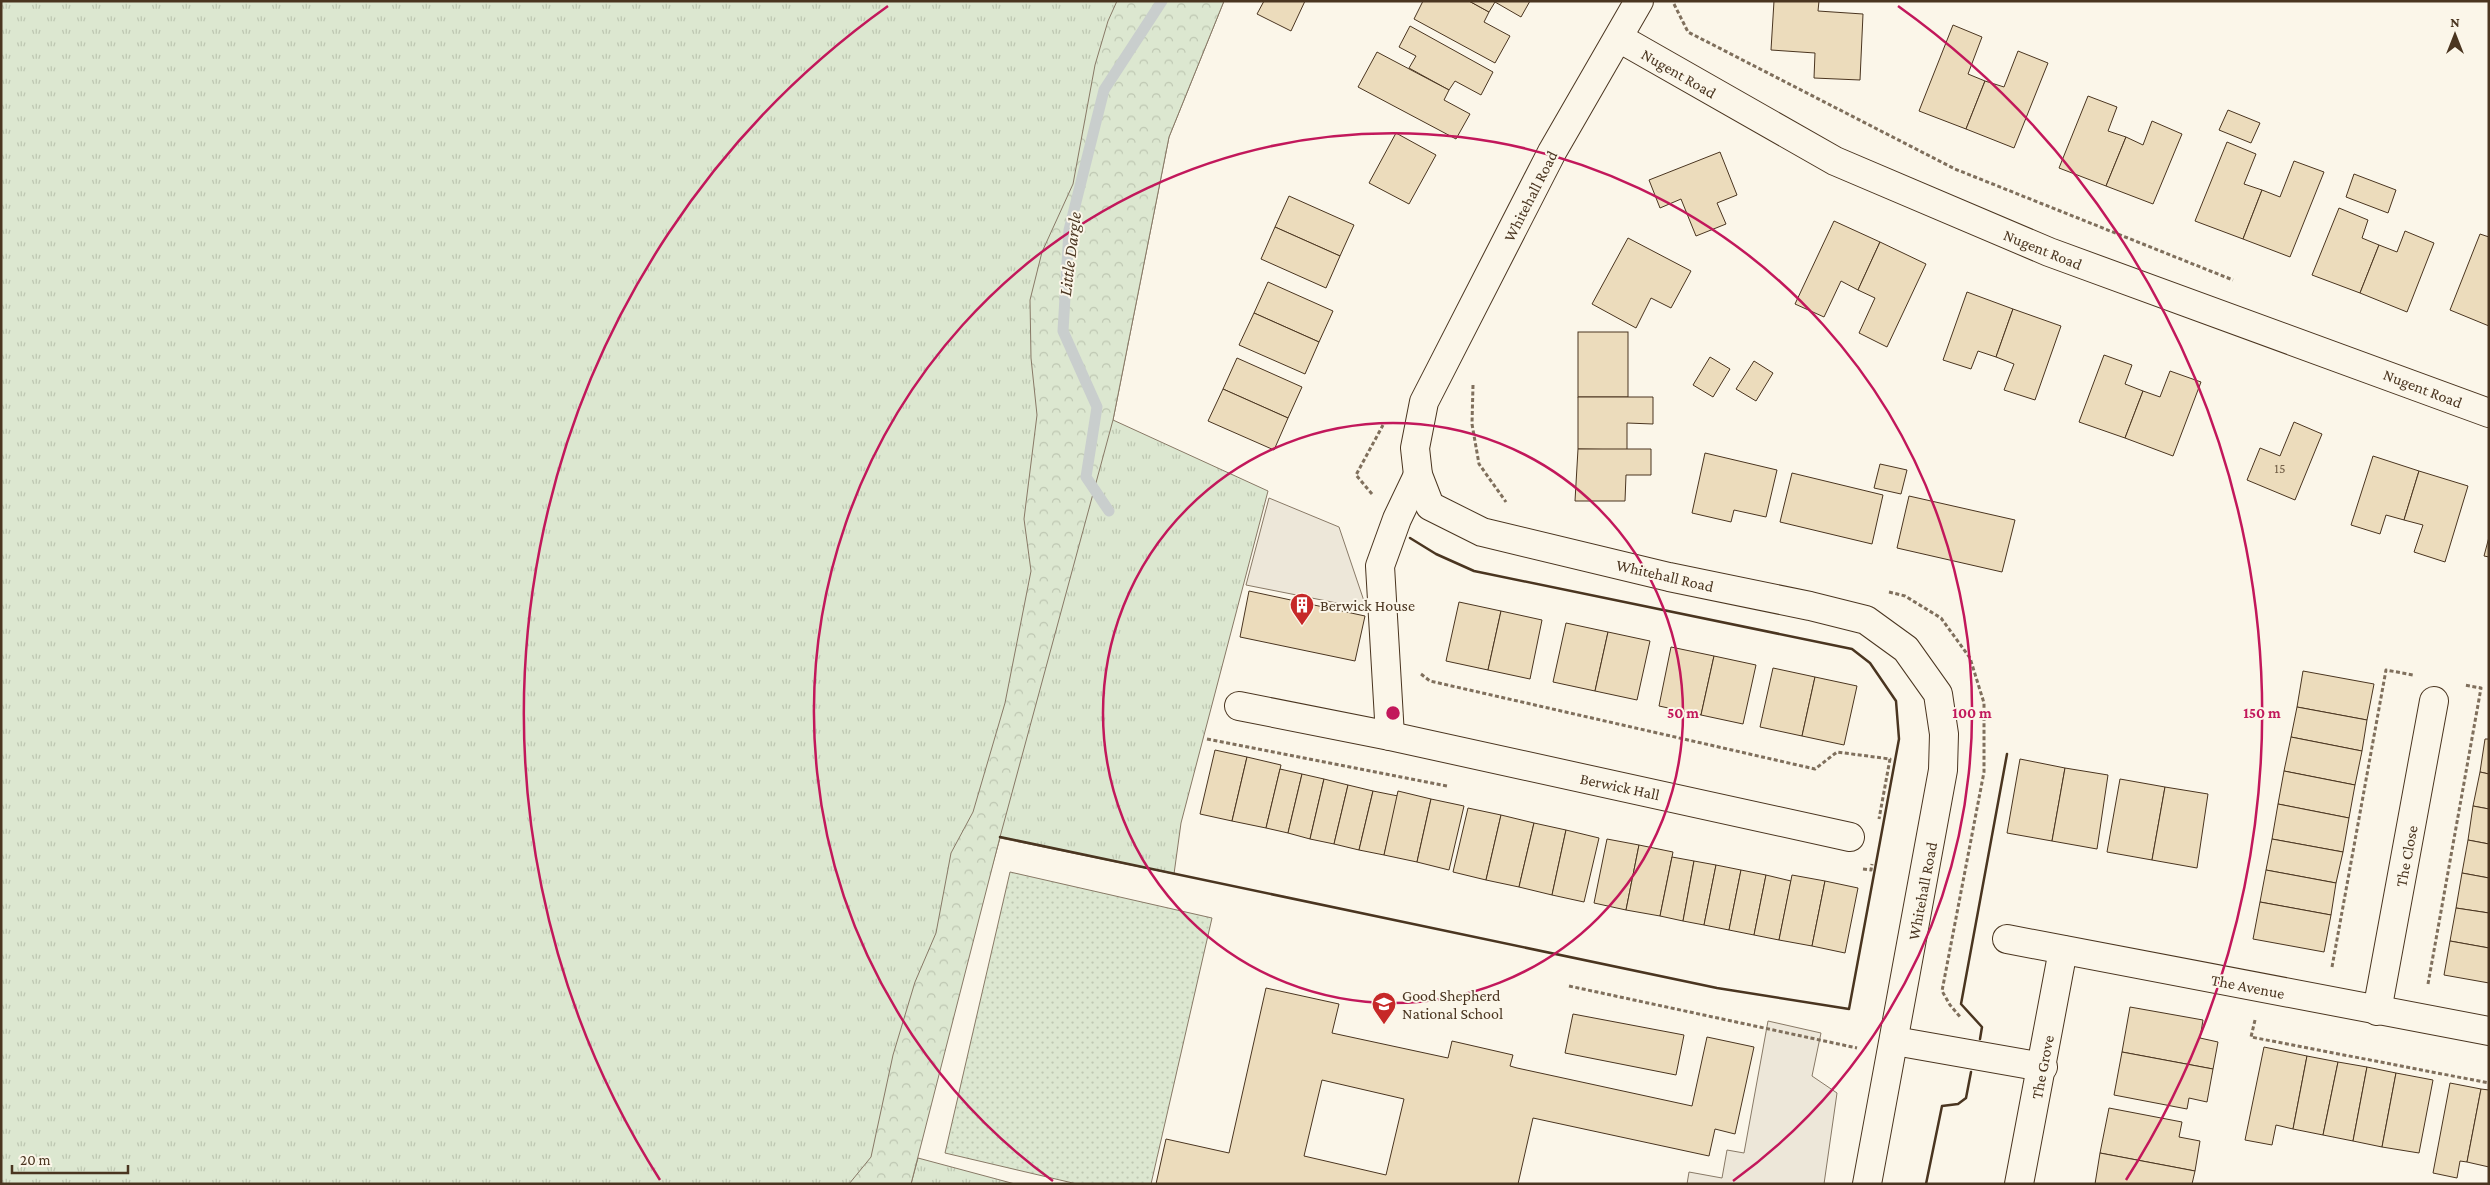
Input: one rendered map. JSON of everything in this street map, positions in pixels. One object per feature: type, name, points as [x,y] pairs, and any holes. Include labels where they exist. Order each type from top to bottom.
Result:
[{"type":"street","name":"Whitehall Road","points":[[1639,1],[1552,152],[1424,402],[1415,448],[1418,474],[1430,506],[1482,532],[1669,577],[1810,606],[1866,620],[1906,649],[1938,694],[1944,734],[1943,770],[1895,1041],[1867,1184]]},
{"type":"street","name":"Nugent Road","points":[[1619,38],[1835,161],[2049,252],[2489,413]]},
{"type":"street","points":[[1390,736],[1380,566],[1397,519],[1418,474]]},
{"type":"street","name":"The Close","points":[[2377,1011],[2434,701]]},
{"type":"street","name":"Berwick Hall","points":[[1239,706],[1390,736],[1850,837]]},
{"type":"street","name":"The Avenue","points":[[2007,939],[2489,1031]]},
{"type":"street","name":"The Grove","points":[[2019,1184],[2063,950]]},
{"type":"street","points":[[1895,1041],[2042,1067]]},
{"type":"path","points":[[1673,1],[1688,32],[1954,169],[2240,283]]},
{"type":"path","points":[[1473,380],[1472,424],[1479,464],[1508,505]]},
{"type":"path","points":[[1886,592],[1906,596],[1941,618],[1970,658],[1984,703],[1984,772],[1942,991],[1950,1005],[1962,1019]]},
{"type":"path","points":[[2322,965],[2332,967],[2386,670],[2415,676]]},
{"type":"path","points":[[2437,986],[2428,984],[2481,688],[2462,684]]},
{"type":"path","points":[[1569,986],[1862,1049]]},
{"type":"path","points":[[2246,1017],[2255,1018],[2251,1037],[2489,1083]]},
{"type":"green space","points":[[1,1],[1224,1],[1169,137],[1113,420],[1268,491],[1181,823],[1174,874],[1000,838],[903,1184],[1,1184]]},
{"type":"green space","points":[[1117,1],[1224,1],[1169,137],[1113,420],[1000,837],[911,1184],[849,1184],[871,1157],[893,1055],[915,982],[936,933],[951,853],[973,812],[1005,703],[1031,571],[1024,519],[1037,415],[1031,358],[1030,300],[1042,252],[1073,184],[1095,65],[1108,21]]},
{"type":"green space","points":[[1010,872],[1212,918],[1151,1184],[1077,1184],[945,1153]]},
{"type":"green space","points":[[918,1158],[1015,1184],[911,1184]]},
{"type":"shaded area","points":[[1269,498],[1339,527],[1364,601],[1357,607],[1246,585]]},
{"type":"shaded area","points":[[1768,1021],[1821,1033],[1812,1076],[1837,1093],[1824,1184],[1687,1184],[1689,1172],[1722,1178],[1727,1150],[1744,1153]]},
{"type":"building","points":[[1264,1],[1305,1],[1291,31],[1257,14]]},
{"type":"building","points":[[1423,1],[1469,1],[1489,12],[1484,22],[1510,36],[1495,63],[1414,19]]},
{"type":"building","points":[[1469,1],[1530,1],[1521,17],[1495,2],[1489,12]]},
{"type":"building","points":[[1774,1],[1819,1],[1818,11],[1863,14],[1860,80],[1814,78],[1815,53],[1771,50]]},
{"type":"building","points":[[1953,25],[1982,37],[1968,74],[1985,81],[1966,129],[1919,111]]},
{"type":"building","points":[[1410,26],[1493,72],[1481,95],[1455,81],[1449,90],[1409,68],[1416,56],[1399,47]]},
{"type":"building","points":[[2018,51],[2048,63],[2014,148],[1966,129],[1985,81],[2004,87]]},
{"type":"building","points":[[1377,52],[1449,90],[1444,100],[1470,114],[1456,139],[1358,87]]},
{"type":"building","points":[[2088,96],[2117,107],[2108,131],[2126,137],[2106,186],[2059,168]]},
{"type":"building","points":[[2228,110],[2260,123],[2251,143],[2219,130]]},
{"type":"building","points":[[2152,121],[2182,134],[2153,204],[2106,186],[2126,137],[2143,145]]},
{"type":"building","points":[[1396,133],[1436,155],[1409,204],[1369,183]]},
{"type":"building","points":[[2227,142],[2256,154],[2244,184],[2262,190],[2243,239],[2195,221]]},
{"type":"building","points":[[1720,152],[1737,195],[1717,203],[1726,224],[1696,236],[1681,199],[1660,208],[1649,180]]},
{"type":"building","points":[[2294,161],[2324,172],[2290,257],[2243,239],[2262,190],[2280,197]]},
{"type":"building","points":[[2354,174],[2396,190],[2388,213],[2346,197]]},
{"type":"building","points":[[1289,196],[1354,225],[1340,256],[1275,227]]},
{"type":"building","points":[[2339,208],[2368,220],[2362,238],[2379,245],[2360,293],[2312,275]]},
{"type":"building","points":[[1834,221],[1880,242],[1858,290],[1841,281],[1824,317],[1795,304]]},
{"type":"building","points":[[1275,227],[1340,256],[1326,288],[1261,259]]},
{"type":"building","points":[[2405,231],[2434,243],[2407,312],[2360,293],[2379,245],[2397,252]]},
{"type":"building","points":[[2480,234],[2489,237],[2489,326],[2450,310]]},
{"type":"building","points":[[1628,238],[1691,271],[1671,308],[1651,298],[1636,328],[1592,304]]},
{"type":"building","points":[[1880,242],[1926,264],[1887,347],[1859,333],[1875,298],[1858,290]]},
{"type":"building","points":[[1268,282],[1333,311],[1319,342],[1254,313]]},
{"type":"building","points":[[1967,292],[2013,309],[1996,357],[1978,351],[1971,369],[1943,360]]},
{"type":"building","points":[[2013,309],[2061,326],[2035,400],[2004,390],[2014,364],[1996,357]]},
{"type":"building","points":[[1254,313],[1319,342],[1305,374],[1239,345]]},
{"type":"building","points":[[1578,332],[1628,332],[1628,397],[1578,397]]},
{"type":"building","points":[[2104,355],[2132,365],[2125,384],[2143,391],[2125,438],[2079,422]]},
{"type":"building","points":[[1710,357],[1730,369],[1713,397],[1693,385]]},
{"type":"building","points":[[1237,358],[1302,387],[1288,418],[1223,389]]},
{"type":"building","points":[[1754,361],[1773,373],[1756,401],[1736,389]]},
{"type":"building","points":[[2170,371],[2201,382],[2173,456],[2125,438],[2143,391],[2160,397]]},
{"type":"building","points":[[1223,389],[1288,418],[1274,450],[1208,421]]},
{"type":"building","points":[[1578,397],[1653,397],[1653,424],[1627,423],[1627,450],[1578,449]]},
{"type":"building","points":[[2294,422],[2322,434],[2295,500],[2247,480],[2260,448],[2280,456]]},
{"type":"building","points":[[1578,449],[1651,449],[1651,475],[1626,475],[1625,501],[1575,501]]},
{"type":"building","points":[[1705,453],[1777,470],[1766,517],[1734,510],[1731,522],[1692,513]]},
{"type":"building","points":[[2373,456],[2419,471],[2404,520],[2386,515],[2380,534],[2351,525]]},
{"type":"building","points":[[1880,464],[1907,470],[1901,494],[1874,488]]},
{"type":"building","points":[[2419,471],[2468,486],[2445,562],[2414,552],[2423,525],[2404,520]]},
{"type":"building","points":[[1792,473],[1883,495],[1872,544],[1780,522]]},
{"type":"building","points":[[1909,496],[2015,520],[2002,572],[1897,548]]},
{"type":"building","points":[[2489,537],[2489,557],[2484,556]]},
{"type":"building","name":"Berwick House","points":[[1249,591],[1365,616],[1355,661],[1240,637]]},
{"type":"building","points":[[1459,602],[1501,611],[1488,670],[1446,661]]},
{"type":"building","points":[[1501,611],[1542,620],[1530,679],[1488,670]]},
{"type":"building","points":[[1566,623],[1608,632],[1595,691],[1553,682]]},
{"type":"building","points":[[1608,632],[1650,641],[1637,700],[1595,691]]},
{"type":"building","points":[[1671,647],[1714,656],[1701,715],[1659,706]]},
{"type":"building","points":[[1714,656],[1756,665],[1743,724],[1701,715]]},
{"type":"building","points":[[1773,668],[1815,677],[1802,736],[1760,727]]},
{"type":"building","points":[[2303,671],[2374,684],[2367,720],[2297,707]]},
{"type":"building","points":[[1815,677],[1857,686],[1844,745],[1802,736]]},
{"type":"building","points":[[2297,707],[2367,720],[2362,751],[2291,737]]},
{"type":"building","points":[[2291,737],[2362,751],[2355,785],[2284,771]]},
{"type":"building","points":[[2485,739],[2489,739],[2489,774],[2480,772]]},
{"type":"building","points":[[1215,750],[1247,757],[1232,821],[1200,814]]},
{"type":"building","points":[[1247,757],[1281,765],[1266,828],[1232,821]]},
{"type":"building","points":[[2020,759],[2065,768],[2052,841],[2007,833]]},
{"type":"building","points":[[2065,768],[2108,775],[2097,849],[2052,841]]},
{"type":"building","points":[[1280,769],[1302,774],[1288,833],[1266,828]]},
{"type":"building","points":[[2284,771],[2355,785],[2349,818],[2278,804]]},
{"type":"building","points":[[2480,772],[2489,774],[2489,809],[2473,806]]},
{"type":"building","points":[[1302,774],[1324,779],[1310,839],[1288,833]]},
{"type":"building","points":[[1324,779],[1348,785],[1334,844],[1310,839]]},
{"type":"building","points":[[2120,779],[2165,787],[2152,860],[2107,852]]},
{"type":"building","points":[[1348,785],[1373,791],[1359,850],[1334,844]]},
{"type":"building","points":[[2165,787],[2208,794],[2197,868],[2152,860]]},
{"type":"building","points":[[1373,791],[1398,796],[1384,855],[1359,850]]},
{"type":"building","points":[[1398,791],[1431,799],[1417,862],[1384,855]]},
{"type":"building","points":[[1431,799],[1464,806],[1449,870],[1417,862]]},
{"type":"building","points":[[2278,804],[2349,818],[2343,852],[2272,839]]},
{"type":"building","points":[[2473,806],[2489,809],[2489,844],[2468,840]]},
{"type":"building","points":[[1468,808],[1501,815],[1486,880],[1453,872]]},
{"type":"building","points":[[1501,815],[1534,823],[1519,887],[1486,880]]},
{"type":"building","points":[[1534,823],[1566,830],[1552,895],[1519,887]]},
{"type":"building","points":[[1566,830],[1599,838],[1584,902],[1552,895]]},
{"type":"building","points":[[1607,839],[1639,845],[1626,910],[1594,903]]},
{"type":"building","points":[[2272,839],[2343,852],[2336,883],[2266,870]]},
{"type":"building","points":[[2468,840],[2489,844],[2489,878],[2462,873]]},
{"type":"building","points":[[1639,845],[1673,852],[1660,916],[1626,910]]},
{"type":"building","points":[[1672,857],[1694,861],[1683,921],[1660,916]]},
{"type":"building","points":[[1694,861],[1716,865],[1704,925],[1683,921]]},
{"type":"building","points":[[1716,865],[1741,870],[1729,930],[1704,925]]},
{"type":"building","points":[[1741,870],[1766,875],[1754,935],[1729,930]]},
{"type":"building","points":[[2266,870],[2336,883],[2331,915],[2260,902]]},
{"type":"building","points":[[2462,873],[2489,878],[2489,913],[2456,908]]},
{"type":"building","points":[[1766,875],[1791,881],[1779,940],[1754,935]]},
{"type":"building","points":[[1792,875],[1825,881],[1812,946],[1779,940]]},
{"type":"building","points":[[1825,881],[1858,888],[1845,953],[1812,946]]},
{"type":"building","points":[[2260,902],[2331,915],[2324,952],[2253,939]]},
{"type":"building","points":[[2456,908],[2489,913],[2489,948],[2450,941]]},
{"type":"building","points":[[2450,941],[2489,948],[2489,983],[2444,975]]},
{"type":"building","points":[[1266,988],[1339,1004],[1332,1033],[1448,1058],[1452,1041],[1513,1055],[1510,1066],[1517,1068],[1692,1106],[1707,1037],[1754,1047],[1735,1134],[1715,1129],[1709,1156],[1533,1118],[1518,1184],[1156,1184],[1166,1139],[1229,1153]],"holes":[[[1322,1080],[1404,1099],[1386,1175],[1304,1156]]]},
{"type":"building","points":[[2130,1007],[2203,1020],[2200,1038],[2218,1042],[2213,1069],[2122,1052]]},
{"type":"building","points":[[1573,1014],[1684,1035],[1676,1075],[1565,1053]]},
{"type":"building","points":[[2264,1047],[2307,1056],[2293,1129],[2276,1125],[2272,1145],[2245,1140]]},
{"type":"building","points":[[2122,1052],[2213,1069],[2207,1102],[2189,1098],[2187,1109],[2114,1095]]},
{"type":"building","points":[[2307,1056],[2338,1062],[2323,1135],[2293,1129]]},
{"type":"building","points":[[2338,1062],[2367,1067],[2353,1141],[2323,1135]]},
{"type":"building","points":[[2367,1067],[2396,1073],[2382,1147],[2353,1141]]},
{"type":"building","points":[[2396,1073],[2433,1080],[2419,1153],[2382,1147]]},
{"type":"building","points":[[2450,1083],[2481,1089],[2467,1162],[2460,1161],[2457,1178],[2433,1173]]},
{"type":"building","points":[[2481,1089],[2489,1090],[2489,1167],[2467,1162]]},
{"type":"building","points":[[2109,1108],[2182,1122],[2179,1137],[2200,1141],[2195,1171],[2100,1153]]},
{"type":"building","points":[[2100,1153],[2195,1171],[2192,1184],[2095,1184]]},
{"type":"waterway","name":"Little Dargle","points":[[1109,511],[1086,477],[1097,407],[1063,331],[1069,230],[1104,90],[1162,1]]},
{"type":"wall","points":[[1000,837],[1717,988],[1849,1009],[1899,739],[1896,701],[1870,663],[1852,649],[1474,571],[1436,554],[1410,538]]},
{"type":"wall","points":[[1980,1039],[1982,1027],[1961,1004],[2007,754]]},
{"type":"wall","points":[[1926,1184],[1942,1106],[1958,1104],[1966,1098],[1971,1072]]},
{"type":"place","name":"Berwick House","points":[[1302,626]]},
{"type":"place","name":"Good Shepherd National School","points":[[1384,1025]]}]
